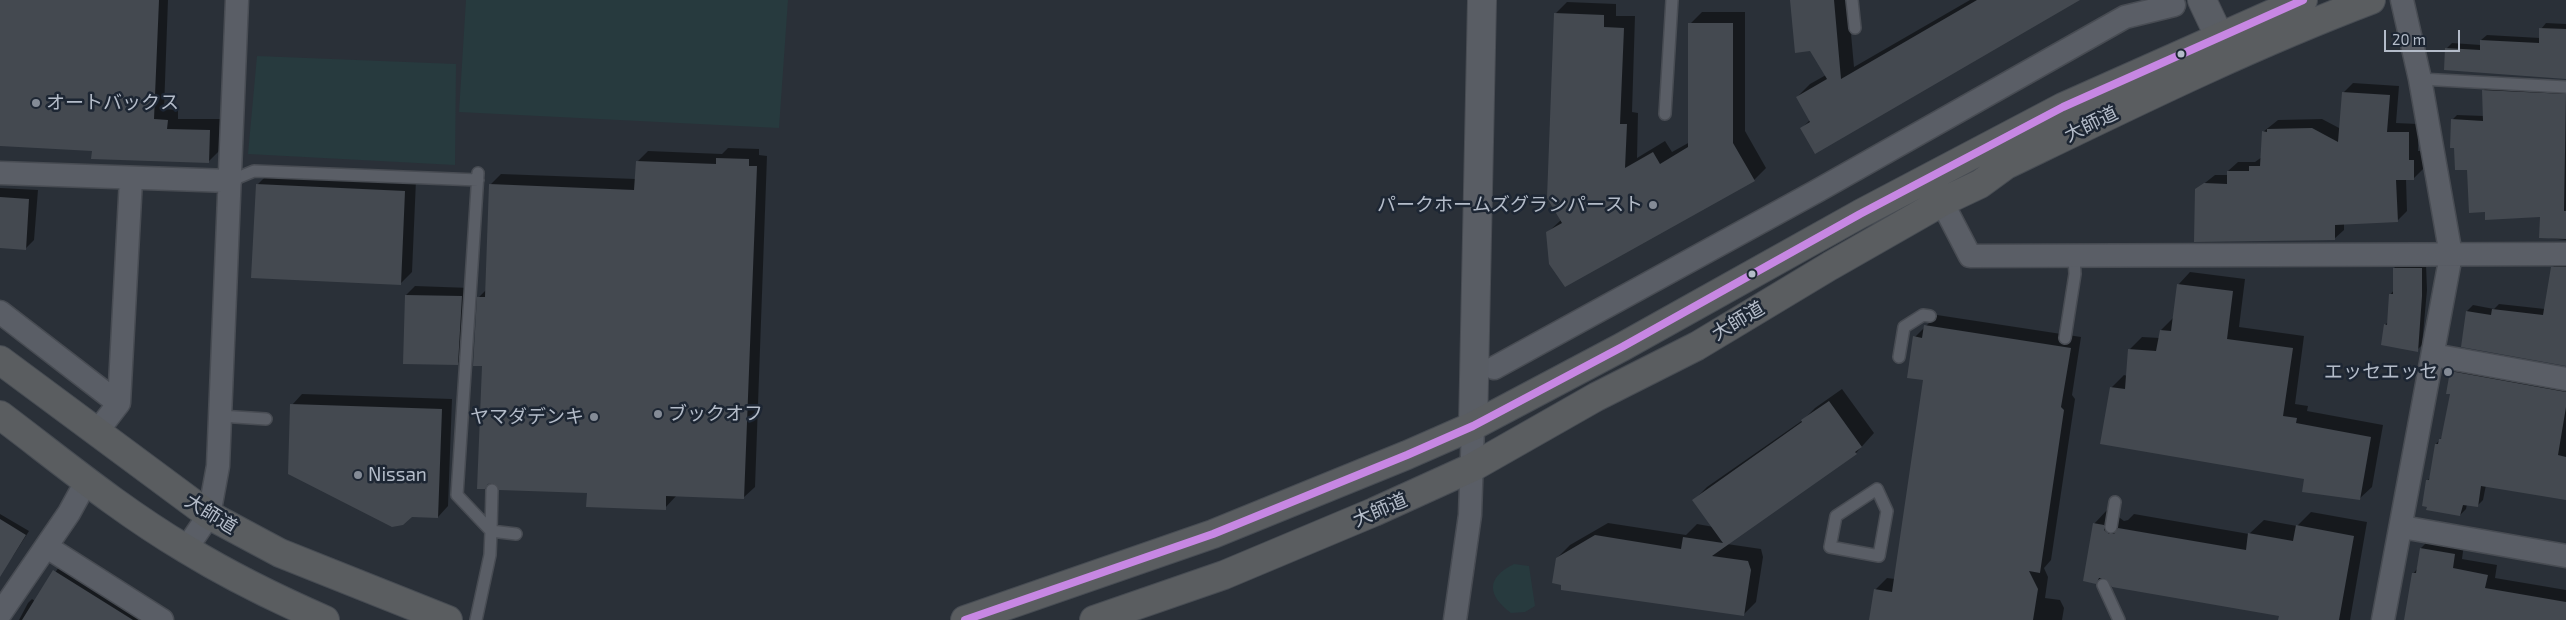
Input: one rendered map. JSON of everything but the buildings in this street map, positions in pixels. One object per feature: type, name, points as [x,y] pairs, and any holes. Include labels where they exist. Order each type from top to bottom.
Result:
[{"type":"highway","points":[[2219,36],[2303,0]]},
{"type":"highway","name":"大師道","points":[[1094,620],[1224,574],[1374,512],[1473,467],[1596,397],[1697,346],[1942,202],[1980,184],[2006,165],[2126,107],[2322,19],[2371,0]]},
{"type":"highway","name":"大師道","points":[[966,620],[1213,534],[1473,426],[1965,158],[2126,78],[2219,36]]},
{"type":"highway","name":"大師道","points":[[0,360],[96,433],[210,515],[280,553],[448,620]]},
{"type":"highway","points":[[3,423],[86,482],[186,549],[255,587],[325,620]]},
{"type":"street","points":[[186,549],[210,515],[218,466],[237,0]]},
{"type":"street","points":[[1455,620],[1470,515],[1473,467],[1482,0]]},
{"type":"street","points":[[2202,0],[2219,36]]},
{"type":"street","points":[[2383,620],[2402,527],[2451,255],[2420,79],[2402,0]]},
{"type":"street","points":[[1494,368],[1825,186],[2125,16],[2174,5]]},
{"type":"street","points":[[0,173],[230,181]]},
{"type":"street","points":[[96,433],[119,403],[131,179]]},
{"type":"street","points":[[1942,202],[1970,256],[2566,254]]},
{"type":"street","points":[[0,312],[113,399]]},
{"type":"street","points":[[2433,355],[2566,378]]},
{"type":"street","points":[[0,614],[47,547],[86,482]]},
{"type":"street","points":[[2402,527],[2566,556]]},
{"type":"street","points":[[47,547],[162,620]]},
{"type":"lane","points":[[1665,114],[1672,0]]},
{"type":"lane","points":[[1852,0],[1855,28]]},
{"type":"lane","points":[[2420,79],[2566,87]]},
{"type":"lane","points":[[230,181],[254,171],[478,177],[457,495],[491,530],[516,534]]},
{"type":"lane","points":[[2065,338],[2075,274],[2074,257]]},
{"type":"lane","points":[[1899,358],[1904,327],[1923,315],[1930,316]]},
{"type":"lane","points":[[220,416],[266,419]]},
{"type":"lane","points":[[1877,489],[1887,511],[1879,556],[1830,547],[1836,516],[1877,489]]},
{"type":"lane","points":[[476,620],[490,555],[492,490]]},
{"type":"lane","points":[[2111,526],[2115,502]]},
{"type":"lane","points":[[2103,585],[2119,620]]},
{"type":"green space","points":[[466,0],[788,0],[779,128],[459,112]]},
{"type":"green space","points":[[257,56],[456,64],[455,165],[248,154]]},
{"type":"green space","points":[[1514,564],[1529,566],[1535,606],[1525,612],[1511,613],[1503,607],[1494,594],[1494,581],[1498,575]]},
{"type":"transit line","points":[[965,620],[1213,534],[1473,426],[1622,347],[1860,214],[2063,107],[2303,0]]},
{"type":"place","name":"オートバックス","points":[[36,103]]},
{"type":"place","name":"パークホームズグランパースト","points":[[1653,205]]},
{"type":"place","name":"エッセエッセ","points":[[2448,372]]},
{"type":"place","name":"ブックオフ","points":[[658,414]]},
{"type":"place","name":"ヤマダデンキ","points":[[594,417]]},
{"type":"place","name":"Nissan","points":[[358,475]]}]
